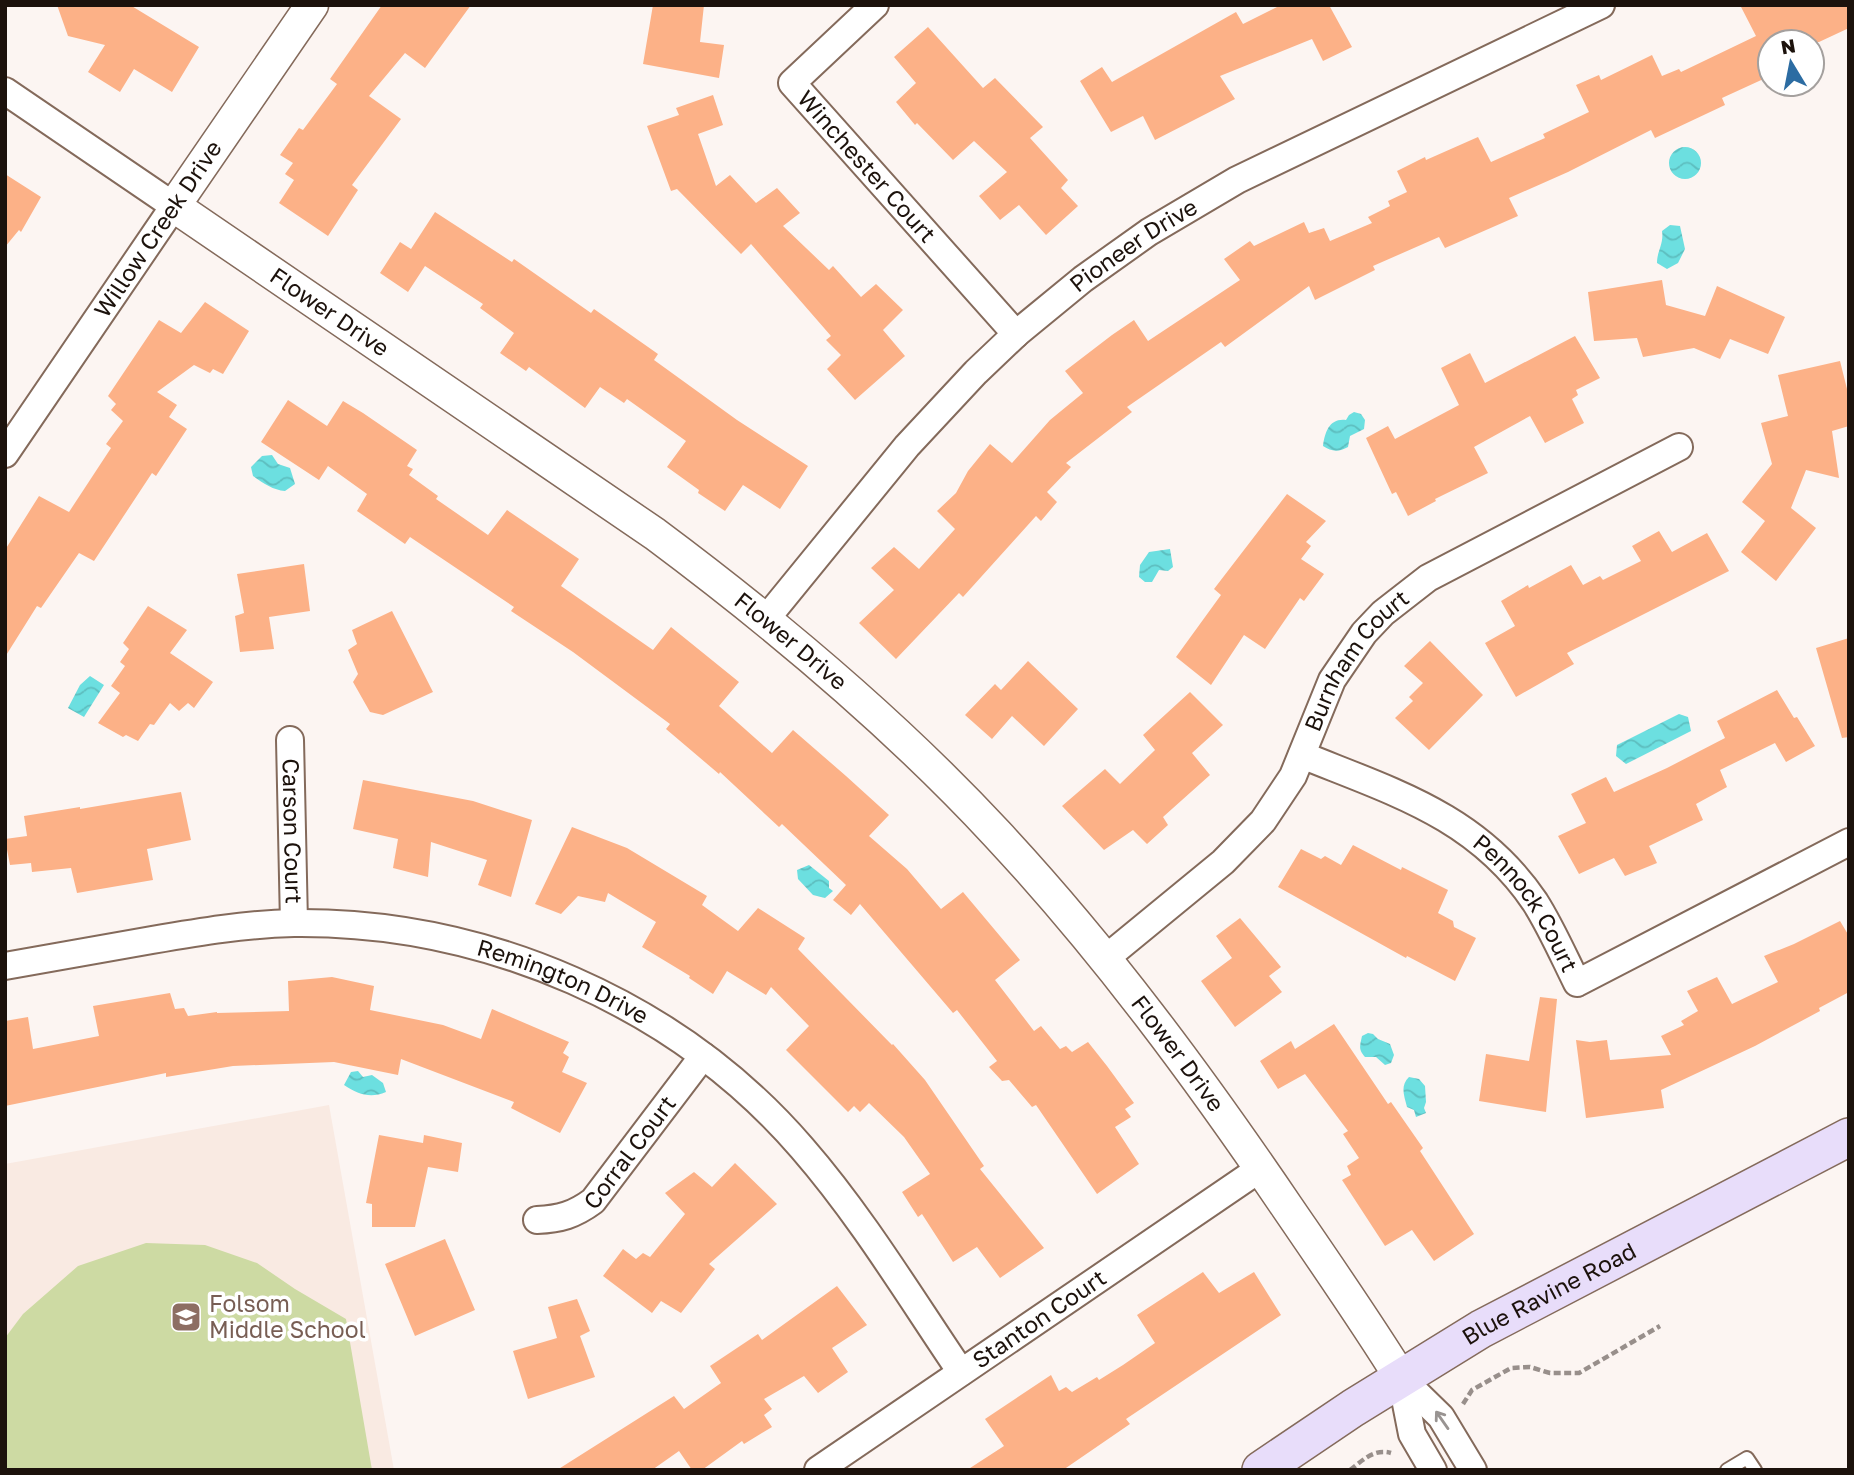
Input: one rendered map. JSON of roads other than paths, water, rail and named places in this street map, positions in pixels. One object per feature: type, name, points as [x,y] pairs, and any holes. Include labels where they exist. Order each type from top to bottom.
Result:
[{"type":"main road","name":"Blue Ravine Road","points":[[1261,1470],[1401,1378],[1504,1317],[1849,1137]]},
{"type":"street","name":"Willow Creek Drive","points":[[5,454],[312,5]]},
{"type":"street","name":"Winchester Court","points":[[875,5],[793,83],[1016,334]]},
{"type":"street","name":"Pioneer Drive","points":[[765,619],[907,446],[976,372],[1016,334],[1083,279],[1149,232],[1237,180],[1601,5]]},
{"type":"street","name":"Flower Drive","points":[[5,91],[655,534],[765,619],[849,690],[997,834],[1106,958],[1158,1024],[1261,1168],[1401,1378],[1441,1416],[1473,1470]]},
{"type":"street","name":"Burnham Court","points":[[1106,958],[1245,843],[1280,798],[1302,755],[1332,680],[1347,656],[1364,633],[1405,594],[1428,578],[1679,447]]},
{"type":"street","name":"Carson Court","points":[[290,740],[293,923]]},
{"type":"street","name":"Pennock Court","points":[[1302,755],[1411,800],[1458,824],[1480,841],[1514,874],[1536,905],[1577,983],[1849,842]]},
{"type":"street","name":"Remington Drive","points":[[5,966],[222,928],[293,923],[360,925],[429,934],[495,951],[561,974],[622,1004],[704,1056],[753,1098],[801,1147],[845,1201],[961,1372]]},
{"type":"street","name":"Corral Court","points":[[537,1220],[562,1219],[579,1212],[593,1201],[704,1056]]},
{"type":"street","name":"Stanton Court","points":[[818,1470],[1261,1168]]},
{"type":"street","name":"Flower Drive","points":[[1401,1378],[1412,1434],[1433,1470]]},
{"type":"lane","points":[[1727,1470],[1747,1458],[1755,1470]]},
{"type":"water","points":[[1685,147],[1696,152],[1701,163],[1696,174],[1685,179],[1674,174],[1669,163],[1674,152]]},
{"type":"water","points":[[1670,225],[1680,226],[1685,249],[1678,263],[1667,269],[1657,263],[1662,231]]},
{"type":"water","points":[[1354,412],[1361,414],[1365,420],[1364,429],[1350,436],[1348,447],[1336,451],[1323,446],[1325,435],[1332,423],[1346,420]]},
{"type":"water","points":[[272,455],[278,464],[290,468],[295,484],[285,491],[272,488],[253,476],[251,467],[262,456]]},
{"type":"water","points":[[1170,549],[1173,567],[1168,571],[1159,570],[1152,582],[1145,582],[1139,577],[1140,565],[1149,552]]},
{"type":"water","points":[[90,676],[104,685],[84,717],[68,708],[80,685]]},
{"type":"water","points":[[1679,714],[1688,717],[1691,731],[1626,764],[1616,756],[1617,745]]},
{"type":"water","points":[[809,865],[829,881],[829,888],[833,891],[825,898],[813,895],[798,879],[797,870]]},
{"type":"water","points":[[1368,1033],[1390,1044],[1394,1055],[1391,1063],[1385,1065],[1376,1057],[1365,1057],[1360,1047],[1362,1036]]},
{"type":"water","points":[[358,1071],[363,1077],[372,1075],[383,1083],[386,1092],[364,1094],[344,1085],[351,1072]]},
{"type":"water","points":[[1409,1077],[1419,1079],[1425,1086],[1426,1113],[1416,1117],[1414,1110],[1407,1107],[1404,1095],[1404,1084]]},
{"type":"place","name":"Folsom Middle School","points":[[186,1317]]}]
